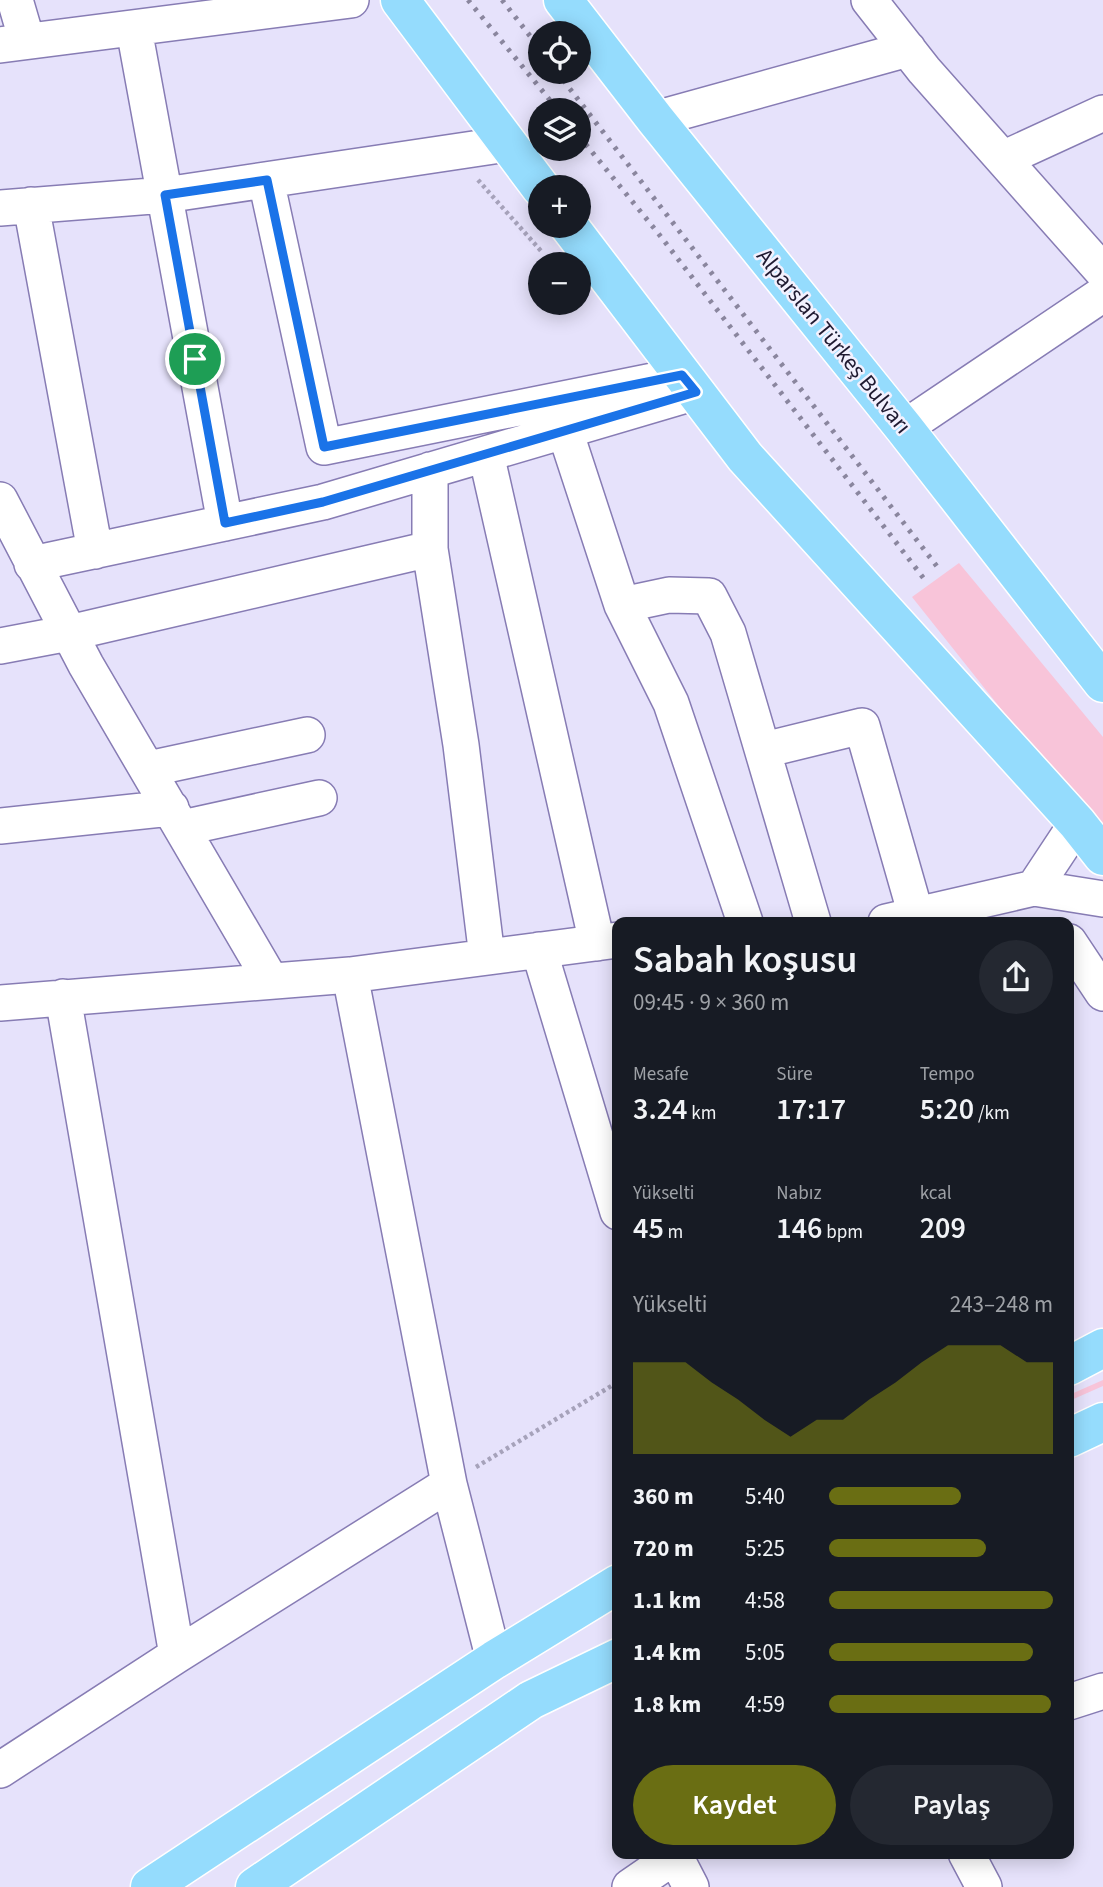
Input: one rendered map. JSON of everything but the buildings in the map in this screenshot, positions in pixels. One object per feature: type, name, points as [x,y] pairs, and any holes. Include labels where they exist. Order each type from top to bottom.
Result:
[{"type":"main road","points":[[400,0],[531,175]]},
{"type":"main road","name":"Alparslan Türkeş Bulvarı","points":[[563,0],[1103,683]]},
{"type":"main road","points":[[578,238],[745,457],[1077,823],[1103,856]]},
{"type":"main road","points":[[1074,1363],[1103,1348]]},
{"type":"main road","points":[[1074,1436],[1103,1422]]},
{"type":"main road","points":[[150,1887],[494,1660],[612,1588]]},
{"type":"main road","points":[[255,1887],[531,1700],[612,1661]]},
{"type":"street","points":[[15,0],[14,43],[351,0]]},
{"type":"street","points":[[876,1],[908,49],[1103,272]]},
{"type":"street","points":[[134,29],[225,523]]},
{"type":"street","points":[[655,119],[908,49]]},
{"type":"street","points":[[1003,159],[1103,113]]},
{"type":"street","points":[[95,551],[16,207],[165,195],[507,144]]},
{"type":"street","points":[[267,180],[324,447],[689,383]]},
{"type":"street","points":[[904,428],[1103,294]]},
{"type":"street","points":[[19,559],[95,551],[323,502],[565,431],[689,383]]},
{"type":"street","points":[[565,431],[622,605],[671,703],[743,917]]},
{"type":"street","points":[[0,1003],[350,975],[608,942],[486,454]]},
{"type":"street","points":[[430,470],[430,548],[461,744],[487,957]]},
{"type":"street","points":[[0,500],[19,559],[69,633],[271,981]]},
{"type":"street","points":[[0,646],[69,633],[430,548]]},
{"type":"street","points":[[622,605],[669,594],[709,596],[728,633],[812,917]]},
{"type":"street","points":[[764,750],[862,726],[901,917]]},
{"type":"street","points":[[148,769],[307,735]]},
{"type":"street","points":[[0,826],[177,818],[319,797]]},
{"type":"street","points":[[1034,888],[1077,823]]},
{"type":"street","points":[[1034,888],[1053,917]]},
{"type":"street","points":[[910,917],[1034,888],[1103,899]]},
{"type":"street","points":[[539,950],[612,1192]]},
{"type":"street","points":[[1074,950],[1103,993]]},
{"type":"street","points":[[350,975],[449,1484],[494,1660]]},
{"type":"street","points":[[63,998],[177,1655]]},
{"type":"street","points":[[0,1770],[449,1484]]},
{"type":"street","points":[[1074,1700],[1103,1691]]},
{"type":"street","points":[[630,1887],[671,1859]]},
{"type":"street","points":[[677,1859],[691,1887]]},
{"type":"street","points":[[969,1859],[984,1887]]},
{"type":"path","points":[[449,1484],[612,1386]]},
{"type":"shaded area","points":[[959,563],[1103,737],[1103,837],[912,597]]},
{"type":"shaded area","points":[[1103,1380],[1103,1386],[1074,1399],[1074,1393]]},
{"type":"railway","points":[[468,0],[548,98]]},
{"type":"railway","points":[[502,0],[528,33]]},
{"type":"railway","points":[[566,84],[939,569]]},
{"type":"railway","points":[[591,151],[658,233],[925,580]]},
{"type":"route","points":[[267,180],[324,447],[682,375],[696,392],[323,502],[225,523],[195,359],[165,195],[267,180]]}]
